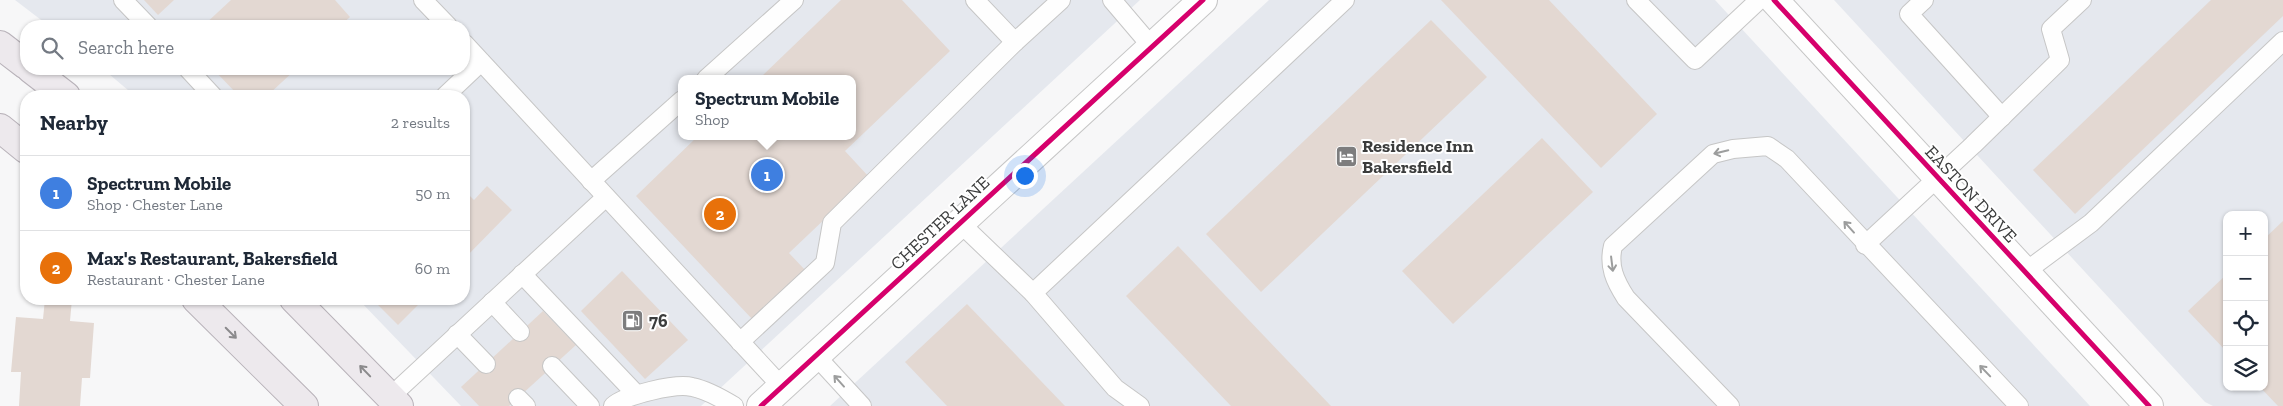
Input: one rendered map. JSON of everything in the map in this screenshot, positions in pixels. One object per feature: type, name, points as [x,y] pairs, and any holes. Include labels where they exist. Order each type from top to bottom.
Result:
[{"type":"main road","points":[[0,45],[20,60]]},
{"type":"main road","points":[[39,75],[58,90]]},
{"type":"main road","points":[[0,128],[20,144]]},
{"type":"main road","points":[[202,305],[304,406]]},
{"type":"main road","points":[[300,305],[395,401]]},
{"type":"street","name":"CHESTER LANE","points":[[761,406],[1203,0]]},
{"type":"street","name":"EASTON DRIVE","points":[[1774,0],[2149,406]]},
{"type":"lane","points":[[123,0],[142,20]]},
{"type":"lane","points":[[423,0],[442,20]]},
{"type":"lane","points":[[710,75],[794,0]]},
{"type":"lane","points":[[975,0],[1015,42]]},
{"type":"lane","points":[[740,342],[825,263],[832,223],[1015,42],[1061,0]]},
{"type":"lane","points":[[1112,0],[1152,47]]},
{"type":"lane","points":[[1033,293],[1345,0]]},
{"type":"lane","points":[[1636,0],[1695,60],[1759,0]]},
{"type":"lane","points":[[1924,0],[1909,14],[2002,117]]},
{"type":"lane","points":[[1865,245],[2060,60],[2051,29],[2082,0]]},
{"type":"lane","points":[[2025,272],[2092,223],[2283,41]]},
{"type":"lane","points":[[470,50],[782,387]]},
{"type":"lane","points":[[470,72],[481,62]]},
{"type":"lane","points":[[194,75],[207,90]]},
{"type":"lane","points":[[451,90],[467,75]]},
{"type":"lane","points":[[591,181],[678,104]]},
{"type":"lane","points":[[1730,406],[1626,298],[1616,284],[1610,260],[1613,246],[1713,154],[1732,149],[1768,146],[1787,159],[1865,245],[2019,406]]},
{"type":"lane","points":[[395,401],[457,334],[606,197]]},
{"type":"lane","points":[[960,223],[1033,293],[1115,388],[1140,406]]},
{"type":"lane","points":[[522,274],[636,394]]},
{"type":"lane","points":[[492,302],[520,332]]},
{"type":"lane","points":[[457,334],[486,364]]},
{"type":"lane","points":[[816,356],[862,406]]},
{"type":"lane","points":[[552,366],[590,406]]},
{"type":"lane","points":[[613,406],[619,400],[636,394],[690,386],[713,394],[734,406]]},
{"type":"shaded area","points":[[15,0],[1140,0],[701,406],[461,406],[364,305],[470,305],[470,90],[128,90],[110,75],[470,75],[470,20],[41,20]]},
{"type":"shaded area","points":[[1269,0],[1715,0],[2090,406],[830,406]]},
{"type":"shaded area","points":[[1834,0],[2283,0],[2283,406],[2213,406],[2205,402]]},
{"type":"building","points":[[144,0],[174,0],[158,15]]},
{"type":"building","points":[[231,0],[335,0],[350,17],[347,20],[209,20]]},
{"type":"building","points":[[841,0],[902,0],[950,51],[845,151],[869,177],[789,253],[806,271],[753,320],[636,196],[694,140],[856,140],[856,75],[763,75]]},
{"type":"building","points":[[1441,0],[1549,0],[1657,114],[1601,168]]},
{"type":"building","points":[[2211,0],[2283,0],[2283,16],[2075,214],[2033,170]]},
{"type":"building","name":"Residence Inn Bakersfield","points":[[1431,20],[1487,77],[1261,292],[1206,234]]},
{"type":"building","points":[[219,75],[290,75],[273,90],[233,90]]},
{"type":"building","name":"Residence Inn Bakersfield","points":[[1542,138],[1593,192],[1453,324],[1402,271]]},
{"type":"building","points":[[487,186],[512,210],[470,253],[470,196],[474,200]]},
{"type":"building","points":[[2283,221],[2283,406],[2278,406],[2264,391],[2268,391],[2268,235]]},
{"type":"building","points":[[1178,246],[1331,406],[1231,406],[1126,296]]},
{"type":"building","points":[[622,271],[688,340],[645,379],[581,311]]},
{"type":"building","points":[[2223,278],[2223,348],[2188,311]]},
{"type":"building","points":[[967,304],[1065,406],[947,406],[905,362]]},
{"type":"building","points":[[44,305],[71,305],[70,321],[94,323],[90,378],[82,378],[80,406],[19,406],[21,372],[11,372],[16,317],[43,319]]},
{"type":"building","points":[[378,305],[418,305],[398,325]]},
{"type":"building","points":[[543,311],[576,345],[509,406],[479,406],[461,387]]},
{"type":"cycle path","points":[[761,406],[1203,0]]},
{"type":"cycle path","points":[[1774,0],[2149,406]]},
{"type":"place","name":"Residence Inn Bakersfield","points":[[1346,156]]},
{"type":"place","name":"Spectrum Mobile","points":[[767,175]]},
{"type":"place","name":"Max's Restaurant, Bakersfield","points":[[720,214]]},
{"type":"place","name":"76","points":[[633,321]]}]
